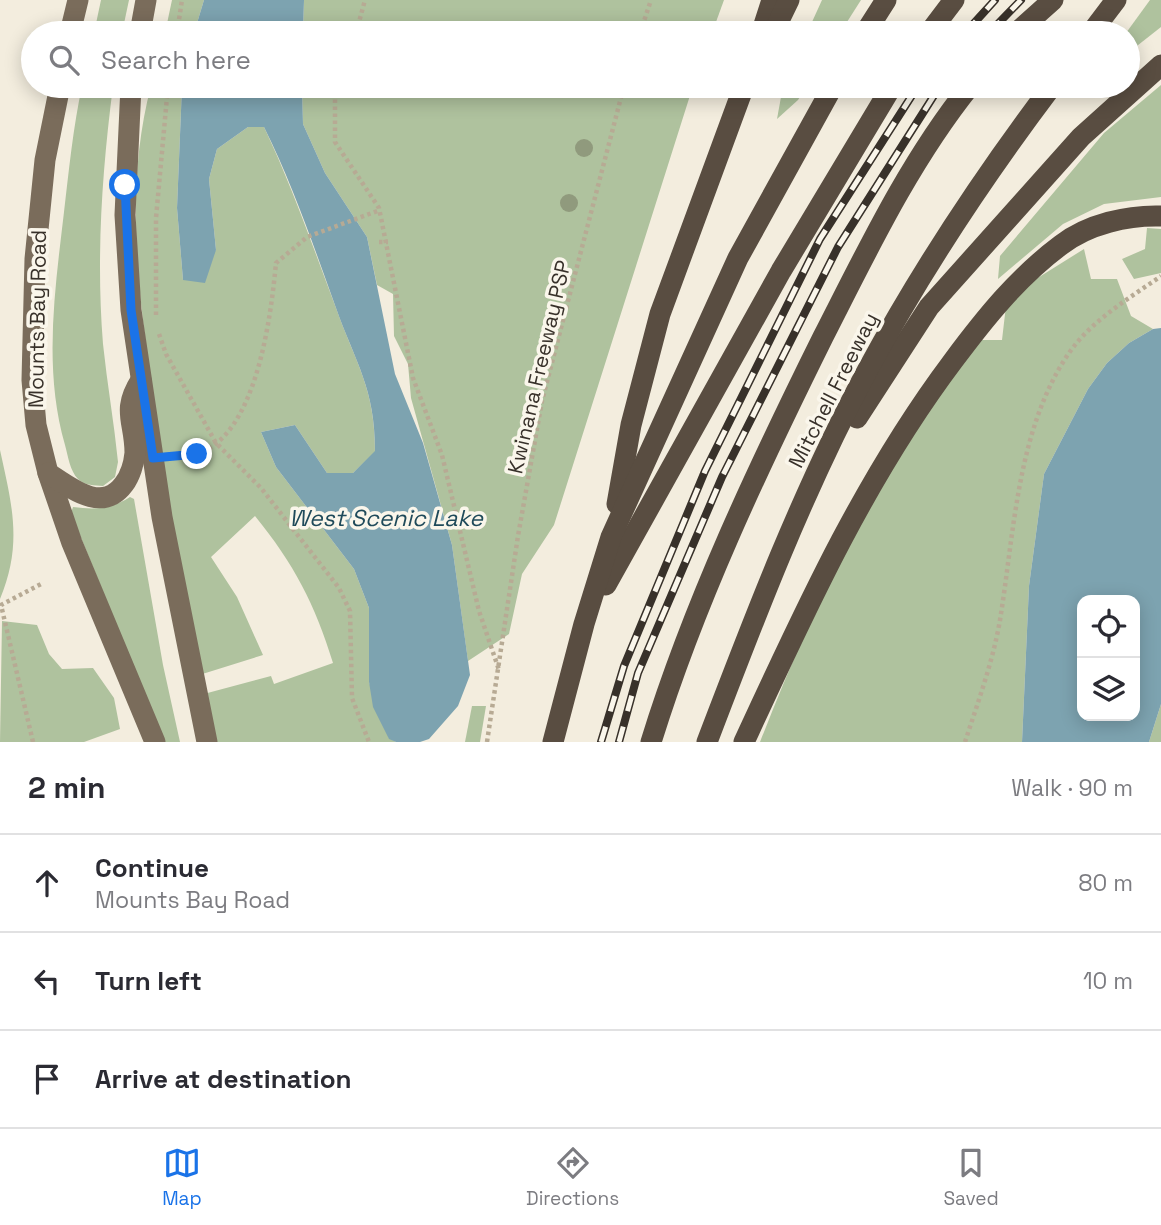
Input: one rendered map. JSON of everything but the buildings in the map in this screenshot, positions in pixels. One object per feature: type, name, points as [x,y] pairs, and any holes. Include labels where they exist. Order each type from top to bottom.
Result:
[{"type":"highway","points":[[765,21],[772,0]]},
{"type":"highway","points":[[779,21],[789,0]]},
{"type":"highway","points":[[873,21],[886,0]]},
{"type":"highway","points":[[938,21],[954,0]]},
{"type":"highway","points":[[1029,21],[1053,0]]},
{"type":"highway","points":[[1100,21],[1116,0]]},
{"type":"highway","points":[[1140,84],[1161,65]]},
{"type":"highway","points":[[553,742],[584,624],[611,537],[631,425],[657,324],[741,98]]},
{"type":"highway","points":[[611,537],[738,258],[826,98]]},
{"type":"highway","points":[[584,624],[781,271],[885,98]]},
{"type":"highway","points":[[651,742],[671,675],[776,431],[879,226],[943,119],[960,98]]},
{"type":"highway","name":"Mitchell Freeway","points":[[707,742],[768,581],[866,373],[924,270],[1044,98]]},
{"type":"highway","points":[[806,496],[929,306],[1081,137],[1124,98]]},
{"type":"highway","points":[[744,742],[840,540],[930,392],[990,312],[1062,243],[1122,219],[1161,216]]},
{"type":"main road","points":[[73,21],[78,0]]},
{"type":"main road","points":[[142,21],[146,0]]},
{"type":"main road","name":"Mounts Bay Road","points":[[58,98],[45,160],[35,259],[32,380],[36,425],[48,473],[72,543],[155,742]]},
{"type":"main road","points":[[130,98],[125,215],[131,310],[153,458],[207,742]]},
{"type":"main road","points":[[48,473],[82,495],[100,499],[118,491],[129,477],[135,454],[128,411],[131,396],[141,380]]},
{"type":"path","points":[[179,21],[182,0]]},
{"type":"path","points":[[359,21],[365,0]]},
{"type":"path","points":[[644,21],[651,0]]},
{"type":"path","points":[[167,98],[156,218],[158,289],[155,323],[166,354],[216,443],[261,488],[339,588],[350,611],[352,698],[369,742]]},
{"type":"path","points":[[335,98],[335,142],[380,210],[413,379],[442,455],[479,611],[499,671]]},
{"type":"path","name":"Kwinana Freeway PSP","points":[[488,742],[518,536],[542,401],[621,98]]},
{"type":"path","points":[[153,458],[197,454],[216,443],[242,412],[269,332],[276,263],[307,237],[380,210]]},
{"type":"path","points":[[379,242],[388,242]]},
{"type":"path","points":[[965,742],[997,634],[1019,480],[1041,410],[1065,359],[1101,318],[1161,276]]},
{"type":"path","points":[[33,742],[1,605],[41,584]]},
{"type":"green space","points":[[101,0],[129,0],[125,21],[97,21]]},
{"type":"green space","points":[[172,0],[204,0],[198,21],[168,21]]},
{"type":"green space","points":[[304,0],[724,0],[716,21],[303,21]]},
{"type":"green space","points":[[822,0],[861,0],[848,21],[812,21]]},
{"type":"green space","points":[[1150,0],[1161,0],[1161,27],[1140,44],[1140,21],[1135,21]]},
{"type":"green space","points":[[1161,85],[1161,197],[1104,204],[1063,224],[998,279],[1000,256],[1104,133]]},
{"type":"green space","points":[[80,98],[112,98],[103,182],[100,279],[103,344],[118,462],[115,477],[103,486],[81,481],[71,468],[54,387],[53,329],[57,270]]},
{"type":"green space","points":[[148,98],[182,98],[177,208],[183,280],[216,250],[209,179],[217,149],[248,127],[264,127],[293,194],[363,377],[372,410],[375,452],[353,473],[327,473],[295,425],[261,432],[276,467],[354,569],[369,608],[369,682],[389,738],[396,742],[210,742],[200,695],[271,676],[274,684],[333,663],[319,622],[302,585],[255,516],[211,557],[237,597],[263,655],[196,676],[141,304],[136,216],[142,129]]},
{"type":"green space","points":[[302,98],[689,98],[554,525],[522,574],[509,634],[468,661],[452,545],[411,398],[408,364],[394,336],[393,294],[377,285],[367,237],[325,173],[303,124]]},
{"type":"green space","points":[[781,98],[799,98],[798,100],[777,119]]},
{"type":"green space","points":[[1147,228],[1161,229],[1161,273],[1134,279],[1122,259],[1145,249]]},
{"type":"green space","points":[[1084,249],[1091,279],[1117,279],[1131,316],[1153,329],[1129,343],[1107,363],[1088,389],[1044,474],[1029,586],[1022,742],[760,742],[791,665],[843,551],[912,429],[981,340],[1002,340],[1007,297]]},
{"type":"green space","points":[[0,450],[11,507],[13,542],[7,579],[0,599]]},
{"type":"green space","points":[[130,497],[134,499],[163,665],[180,742],[164,742],[71,513],[73,507],[103,508]]},
{"type":"green space","points":[[2,621],[37,625],[49,654],[62,669],[93,668],[114,698],[120,729],[84,742],[0,742]]},
{"type":"green space","points":[[1161,704],[1161,742],[1149,742]]},
{"type":"green space","points":[[472,706],[486,706],[480,742],[465,742]]},
{"type":"water","points":[[204,0],[304,0],[303,21],[198,21]]},
{"type":"water","name":"West Scenic Lake","points":[[182,98],[302,98],[303,124],[325,173],[367,237],[395,374],[423,443],[452,545],[470,675],[458,706],[429,739],[420,742],[396,742],[389,739],[373,707],[369,682],[369,608],[354,569],[276,467],[261,432],[295,425],[327,473],[353,473],[375,451],[372,410],[363,377],[294,194],[264,127],[248,127],[217,149],[209,179],[216,250],[205,283],[183,280],[177,208]]},
{"type":"water","points":[[1161,328],[1161,704],[1149,742],[1022,742],[1029,586],[1044,474],[1088,389],[1107,363],[1129,343],[1153,329]]},
{"type":"railway","points":[[976,21],[995,0]]},
{"type":"railway","points":[[1001,21],[1021,0]]},
{"type":"railway","points":[[601,742],[624,666],[705,471],[820,239],[910,98]]},
{"type":"railway","points":[[619,742],[638,673],[722,477],[838,247],[932,98]]},
{"type":"route","points":[[125,185],[131,310],[153,458],[197,454]]}]
